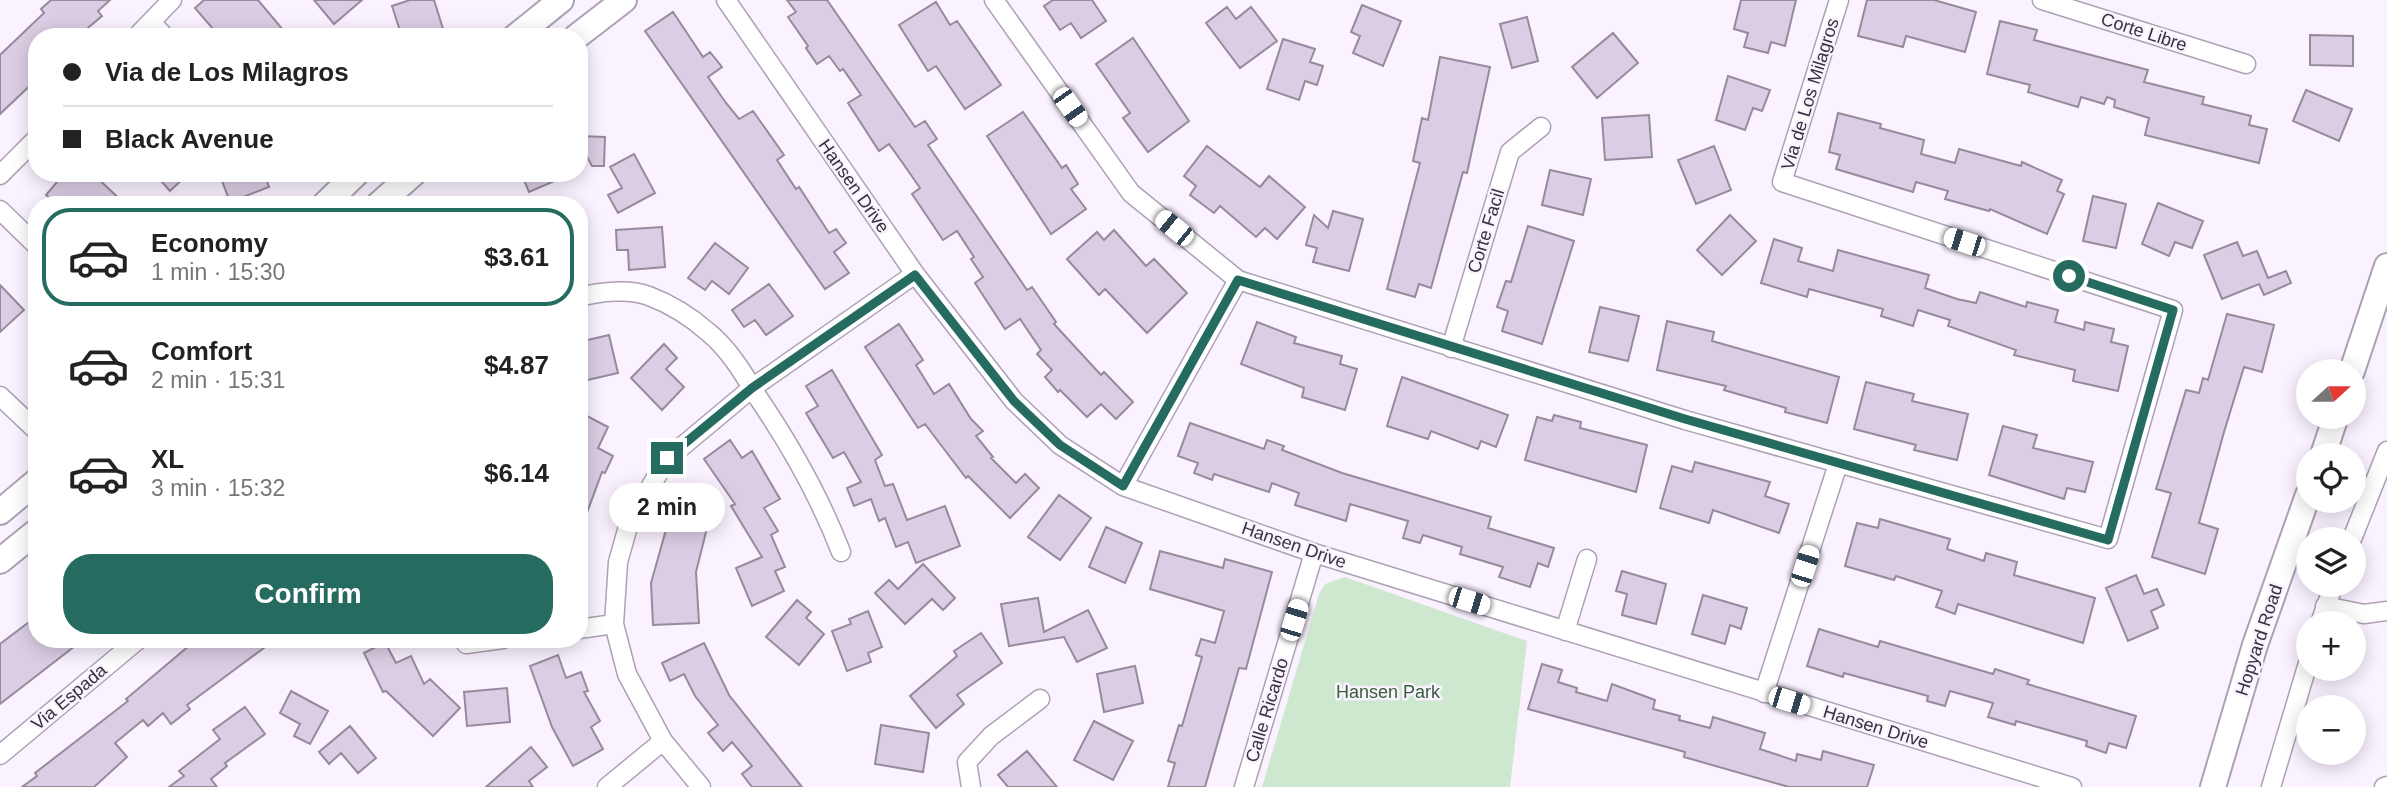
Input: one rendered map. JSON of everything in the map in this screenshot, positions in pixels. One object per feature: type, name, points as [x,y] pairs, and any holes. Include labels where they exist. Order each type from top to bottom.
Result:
[{"type":"main road","points":[[526,28],[561,0]]},
{"type":"main road","points":[[588,28],[624,0]]},
{"type":"main road","points":[[333,196],[348,182]]},
{"type":"main road","points":[[388,196],[404,182]]},
{"type":"main road","points":[[2358,359],[2381,309],[2387,266]]},
{"type":"main road","points":[[0,512],[28,489]]},
{"type":"main road","name":"Hopyard Road","points":[[2213,787],[2255,645],[2302,513]]},
{"type":"main road","points":[[0,561],[28,538]]},
{"type":"street","points":[[145,28],[172,0]]},
{"type":"street","name":"Hansen Drive","points":[[726,0],[915,275],[1014,401],[1060,445],[1123,486],[1314,553],[2072,787]]},
{"type":"street","points":[[994,0],[1131,193],[1238,280],[1451,348],[1838,464],[1764,693]]},
{"type":"street","name":"Via de Los Milagros","points":[[1838,464],[2108,540],[2173,310],[1782,182],[1839,0]]},
{"type":"street","name":"Corte Libre","points":[[2042,0],[2246,64]]},
{"type":"street","points":[[151,22],[157,28]]},
{"type":"street","name":"Corte Facil","points":[[1451,348],[1510,152],[1541,127]]},
{"type":"street","points":[[0,175],[28,147]]},
{"type":"street","points":[[0,210],[28,237]]},
{"type":"street","points":[[701,787],[663,741],[627,674],[614,624],[618,562],[629,523],[667,458],[752,388],[915,275]]},
{"type":"street","points":[[1123,486],[1238,280]]},
{"type":"street","points":[[588,294],[617,292],[646,295],[675,308],[710,333],[752,388],[800,461],[825,509],[841,552]]},
{"type":"street","points":[[0,396],[28,422]]},
{"type":"street","points":[[2357,527],[2387,451]]},
{"type":"street","name":"Calle Ricardo","points":[[1244,787],[1314,553]]},
{"type":"street","points":[[1565,631],[1587,559]]},
{"type":"street","points":[[2366,614],[2387,611]]},
{"type":"street","points":[[588,628],[614,624]]},
{"type":"street","name":"Via Espada","points":[[0,755],[128,648]]},
{"type":"street","points":[[2271,787],[2303,681]]},
{"type":"street","points":[[971,787],[967,762],[991,736],[1040,699]]},
{"type":"street","points":[[607,787],[663,741]]},
{"type":"green space","name":"Hansen Park","points":[[1345,577],[1527,641],[1510,787],[1262,787],[1319,594],[1325,584]]},
{"type":"building","points":[[51,0],[110,0],[98,11],[102,16],[88,28],[28,28],[44,13],[41,9]]},
{"type":"building","points":[[204,0],[258,0],[281,28],[212,28],[195,8]]},
{"type":"building","points":[[314,0],[362,0],[334,24]]},
{"type":"building","points":[[410,0],[434,0],[443,28],[399,28],[392,6]]},
{"type":"building","points":[[787,0],[827,0],[915,127],[925,121],[937,139],[928,145],[1027,290],[1032,287],[1056,322],[1054,324],[1101,375],[1104,372],[1133,402],[1116,419],[1101,404],[1087,417],[1060,390],[1058,392],[1045,377],[1052,370],[1037,354],[1041,350],[1020,319],[1005,329],[975,283],[983,277],[957,231],[943,240],[912,194],[920,188],[902,162],[889,144],[879,151],[848,103],[861,95],[843,69],[840,71],[829,56],[817,64],[788,17],[796,12]]},
{"type":"building","points":[[1053,0],[1092,0],[1106,21],[1081,38],[1071,23],[1060,30],[1044,6]]},
{"type":"building","points":[[1741,0],[1796,0],[1785,46],[1771,42],[1768,53],[1744,47],[1748,33],[1734,29]]},
{"type":"building","points":[[1867,0],[1934,0],[1976,12],[1965,52],[1906,36],[1903,47],[1858,36]]},
{"type":"building","points":[[936,2],[950,25],[957,21],[1001,85],[965,109],[936,66],[928,71],[899,25]]},
{"type":"building","points":[[1362,5],[1401,21],[1383,66],[1353,53],[1360,36],[1351,32]]},
{"type":"building","points":[[1227,7],[1236,19],[1251,7],[1277,41],[1240,68],[1206,23]]},
{"type":"building","points":[[673,12],[703,57],[710,52],[722,67],[708,77],[726,103],[739,119],[753,111],[784,155],[777,160],[796,189],[799,187],[829,233],[836,229],[846,243],[834,252],[849,273],[825,289],[645,31]]},
{"type":"building","points":[[1527,17],[1538,61],[1512,68],[1500,24]]},
{"type":"building","points":[[2000,21],[2037,30],[2034,40],[2148,70],[2144,82],[2204,97],[2202,104],[2251,116],[2249,125],[2267,129],[2259,163],[2145,135],[2149,118],[2114,107],[2115,100],[2107,97],[2104,104],[2081,97],[2078,107],[2028,92],[2030,85],[1987,74]]},
{"type":"building","points":[[28,28],[28,88],[0,114],[0,55]]},
{"type":"building","points":[[1613,33],[1638,63],[1597,98],[1572,67]]},
{"type":"building","points":[[2310,35],[2353,36],[2353,66],[2310,65]]},
{"type":"building","points":[[1133,38],[1189,121],[1148,152],[1123,118],[1130,113],[1096,64]]},
{"type":"building","points":[[1283,39],[1315,49],[1310,62],[1323,66],[1317,85],[1305,81],[1299,100],[1267,89]]},
{"type":"building","points":[[1440,57],[1490,67],[1467,173],[1463,172],[1431,288],[1419,284],[1415,297],[1387,289],[1420,163],[1413,161],[1422,118],[1428,120]]},
{"type":"building","points":[[1728,76],[1770,90],[1762,111],[1753,108],[1745,130],[1716,120]]},
{"type":"building","points":[[2306,90],[2352,109],[2339,141],[2293,121]]},
{"type":"building","points":[[1023,112],[1062,168],[1066,165],[1078,184],[1071,189],[1086,209],[1051,234],[987,136]]},
{"type":"building","points":[[1838,113],[1881,124],[1880,128],[1924,140],[1921,154],[1955,163],[1959,149],[2021,166],[2022,162],[2062,180],[2057,191],[2064,194],[2047,234],[1990,209],[1989,211],[1945,199],[1948,191],[1916,182],[1913,192],[1836,169],[1840,155],[1829,152]]},
{"type":"building","points":[[1649,115],[1652,157],[1605,160],[1602,118]]},
{"type":"building","points":[[588,136],[605,137],[604,166],[592,166],[588,159]]},
{"type":"building","points":[[1207,146],[1260,187],[1269,176],[1305,207],[1277,239],[1265,228],[1256,237],[1220,206],[1214,213],[1190,195],[1196,186],[1184,176]]},
{"type":"building","points":[[1714,146],[1731,190],[1696,204],[1678,160]]},
{"type":"building","points":[[634,154],[655,193],[618,213],[608,195],[622,188],[610,167]]},
{"type":"building","points":[[1550,170],[1591,179],[1583,215],[1542,205]]},
{"type":"building","points":[[57,182],[102,182],[116,196],[47,196]]},
{"type":"building","points":[[162,182],[180,182],[170,191]]},
{"type":"building","points":[[222,182],[267,182],[269,187],[246,196],[228,196]]},
{"type":"building","points":[[525,182],[552,182],[529,192]]},
{"type":"building","points":[[2093,196],[2126,204],[2116,248],[2083,241]]},
{"type":"building","points":[[2158,203],[2203,221],[2192,248],[2175,242],[2169,256],[2142,244]]},
{"type":"building","points":[[1333,211],[1363,219],[1349,271],[1313,262],[1317,248],[1306,245],[1314,215],[1328,228]]},
{"type":"building","points":[[1730,215],[1756,241],[1722,275],[1697,250]]},
{"type":"building","points":[[1528,226],[1574,241],[1542,344],[1502,331],[1508,311],[1497,307],[1506,281],[1511,282]]},
{"type":"building","points":[[662,227],[665,267],[629,270],[628,250],[617,250],[616,230]]},
{"type":"building","points":[[1114,230],[1146,266],[1154,259],[1187,293],[1147,333],[1105,289],[1099,295],[1067,259],[1097,232],[1104,240]]},
{"type":"building","points":[[1774,239],[1802,248],[1798,261],[1833,271],[1838,250],[1929,275],[1925,288],[1957,299],[1976,303],[1980,292],[2026,307],[2027,302],[2058,310],[2055,322],[2084,330],[2085,322],[2114,329],[2111,342],[2128,346],[2118,391],[2073,381],[2075,370],[2014,355],[2016,350],[1948,326],[1950,320],[1918,310],[1913,326],[1881,316],[1883,309],[1809,289],[1807,297],[1761,283]]},
{"type":"building","points":[[2237,242],[2243,256],[2257,251],[2268,278],[2286,271],[2291,283],[2264,295],[2259,284],[2222,299],[2204,255]]},
{"type":"building","points":[[715,243],[748,268],[729,294],[712,281],[705,290],[688,278]]},
{"type":"building","points":[[769,284],[793,316],[766,335],[755,320],[744,327],[732,310]]},
{"type":"building","points":[[0,285],[24,310],[0,332]]},
{"type":"building","points":[[1600,307],[1639,316],[1628,361],[1589,352]]},
{"type":"building","points":[[2227,314],[2274,325],[2262,372],[2244,367],[2224,432],[2199,523],[2218,529],[2205,574],[2152,557],[2171,493],[2156,489],[2186,390],[2199,393],[2203,378],[2208,380]]},
{"type":"building","points":[[1667,321],[1714,332],[1712,341],[1839,377],[1827,423],[1785,412],[1786,408],[1724,390],[1726,386],[1657,370]]},
{"type":"building","points":[[1257,322],[1296,337],[1294,343],[1342,356],[1340,364],[1357,369],[1345,410],[1302,397],[1304,388],[1241,364]]},
{"type":"building","points":[[899,324],[923,360],[916,365],[934,394],[949,384],[971,419],[983,431],[976,436],[993,457],[991,458],[1016,483],[1025,474],[1039,488],[1010,518],[968,476],[966,478],[925,424],[918,428],[865,347]]},
{"type":"building","points":[[609,335],[618,373],[588,380],[588,340]]},
{"type":"building","points":[[664,344],[677,358],[666,369],[684,387],[662,410],[631,378]]},
{"type":"building","points":[[832,370],[882,455],[875,460],[885,486],[893,484],[907,520],[945,506],[960,546],[916,563],[908,542],[896,547],[885,518],[879,521],[871,499],[854,506],[847,488],[861,482],[844,452],[833,458],[806,413],[818,406],[806,386]]},
{"type":"building","points":[[1402,377],[1508,415],[1496,447],[1481,441],[1478,449],[1431,431],[1428,439],[1387,426]]},
{"type":"building","points":[[1866,382],[1914,394],[1912,401],[1968,414],[1957,460],[1914,450],[1916,445],[1854,429]]},
{"type":"building","points":[[1554,415],[1581,422],[1580,428],[1647,445],[1636,492],[1525,460],[1537,417],[1552,421]]},
{"type":"building","points":[[588,417],[608,427],[598,448],[613,456],[605,473],[602,472],[588,510]]},
{"type":"building","points":[[1190,423],[1264,449],[1267,440],[1284,446],[1282,450],[1342,473],[1491,517],[1488,528],[1554,548],[1548,567],[1538,563],[1530,587],[1499,577],[1503,567],[1460,554],[1462,547],[1423,535],[1420,543],[1403,538],[1408,521],[1350,504],[1346,521],[1295,505],[1299,493],[1272,483],[1269,492],[1214,474],[1212,480],[1194,473],[1198,463],[1178,456]]},
{"type":"building","points":[[2003,426],[2037,435],[2033,448],[2093,462],[2085,492],[2067,488],[2064,499],[1989,475]]},
{"type":"building","points":[[730,440],[742,458],[752,451],[780,499],[764,508],[778,531],[771,535],[785,567],[775,571],[784,591],[752,606],[736,568],[762,557],[731,506],[735,504],[704,459]]},
{"type":"building","points":[[1695,462],[1770,482],[1765,496],[1789,504],[1779,533],[1713,510],[1709,523],[1660,508],[1672,466],[1692,472]]},
{"type":"building","points":[[1059,495],[1091,518],[1060,560],[1028,537]]},
{"type":"building","points":[[669,519],[707,528],[696,572],[699,623],[653,625],[651,583]]},
{"type":"building","points":[[1880,519],[1950,539],[1947,549],[1984,561],[1986,553],[2017,562],[2014,575],[2095,598],[2083,643],[1958,604],[1955,614],[1936,607],[1942,591],[1896,576],[1894,580],[1845,566],[1857,523],[1878,528]]},
{"type":"building","points":[[1106,527],[1142,543],[1125,583],[1089,567]]},
{"type":"building","points":[[1160,551],[1223,568],[1225,559],[1272,572],[1246,669],[1239,668],[1205,787],[1168,787],[1175,763],[1168,761],[1179,725],[1182,726],[1202,657],[1196,655],[1201,639],[1215,643],[1224,611],[1150,589]]},
{"type":"building","points":[[923,564],[955,598],[943,610],[932,599],[905,624],[875,593],[889,580],[898,589]]},
{"type":"building","points":[[1622,571],[1666,584],[1656,624],[1622,615],[1627,594],[1616,591]]},
{"type":"building","points":[[2136,575],[2144,594],[2157,589],[2164,605],[2151,611],[2158,628],[2128,641],[2106,588]]},
{"type":"building","points":[[1703,595],[1747,608],[1741,629],[1730,625],[1725,644],[1692,634]]},
{"type":"building","points":[[1038,598],[1044,632],[1088,610],[1107,648],[1077,662],[1064,637],[1009,646],[1001,604]]},
{"type":"building","points":[[797,600],[811,612],[806,618],[824,634],[799,665],[766,637]]},
{"type":"building","points":[[868,611],[882,647],[868,653],[871,662],[847,671],[832,631],[851,624],[849,619]]},
{"type":"building","points":[[28,623],[28,648],[72,648],[0,704],[0,644]]},
{"type":"building","points":[[1819,629],[1878,647],[1880,641],[1993,674],[1995,669],[2029,680],[2027,684],[2136,716],[2126,748],[2109,743],[2106,753],[2086,746],[2087,741],[2016,721],[2015,725],[1988,717],[1993,703],[1950,691],[1945,706],[1927,701],[1928,696],[1844,673],[1843,677],[1807,666]]},
{"type":"building","points":[[981,633],[1002,663],[957,695],[964,704],[936,728],[910,696],[957,656],[954,651]]},
{"type":"building","points":[[704,643],[729,695],[802,787],[752,787],[742,774],[752,766],[732,742],[723,751],[708,733],[718,725],[695,696],[684,674],[670,681],[662,663]]},
{"type":"building","points":[[186,648],[264,648],[187,705],[190,709],[171,724],[163,713],[148,726],[143,720],[115,743],[127,757],[94,787],[22,787],[37,776],[35,773],[128,701],[126,699]]},
{"type":"building","points":[[374,648],[388,648],[396,663],[411,656],[424,684],[430,679],[460,708],[433,736],[386,691],[383,692],[364,653]]},
{"type":"building","points":[[558,655],[566,678],[581,672],[588,691],[584,692],[600,721],[591,727],[603,749],[573,766],[552,727],[530,666]]},
{"type":"building","points":[[1542,664],[1562,670],[1558,682],[1577,688],[1576,692],[1607,701],[1612,684],[1655,700],[1653,709],[1680,716],[1679,720],[1710,728],[1713,717],[1765,733],[1760,749],[1796,761],[1797,754],[1821,760],[1823,751],[1874,765],[1867,787],[1789,787],[1684,757],[1685,752],[1528,709]]},
{"type":"building","points":[[1135,666],[1143,703],[1104,712],[1097,674]]},
{"type":"building","points":[[507,688],[510,722],[467,726],[464,692]]},
{"type":"building","points":[[291,691],[328,711],[310,744],[294,736],[300,724],[280,713]]},
{"type":"building","points":[[245,707],[265,734],[225,763],[227,766],[211,779],[217,787],[169,787],[184,776],[179,771],[220,739],[213,730]]},
{"type":"building","points":[[1094,721],[1133,741],[1113,780],[1074,760]]},
{"type":"building","points":[[881,725],[929,733],[923,772],[875,764]]},
{"type":"building","points":[[350,726],[376,758],[358,773],[341,753],[329,764],[319,752]]},
{"type":"building","points":[[531,747],[547,767],[529,781],[533,787],[486,787]]},
{"type":"building","points":[[1027,751],[1057,787],[1008,787],[998,775]]},
{"type":"route","points":[[667,458],[752,388],[915,275],[1014,401],[1060,445],[1123,486],[1238,280],[1685,419],[2108,540],[2173,310],[2069,276]]}]
